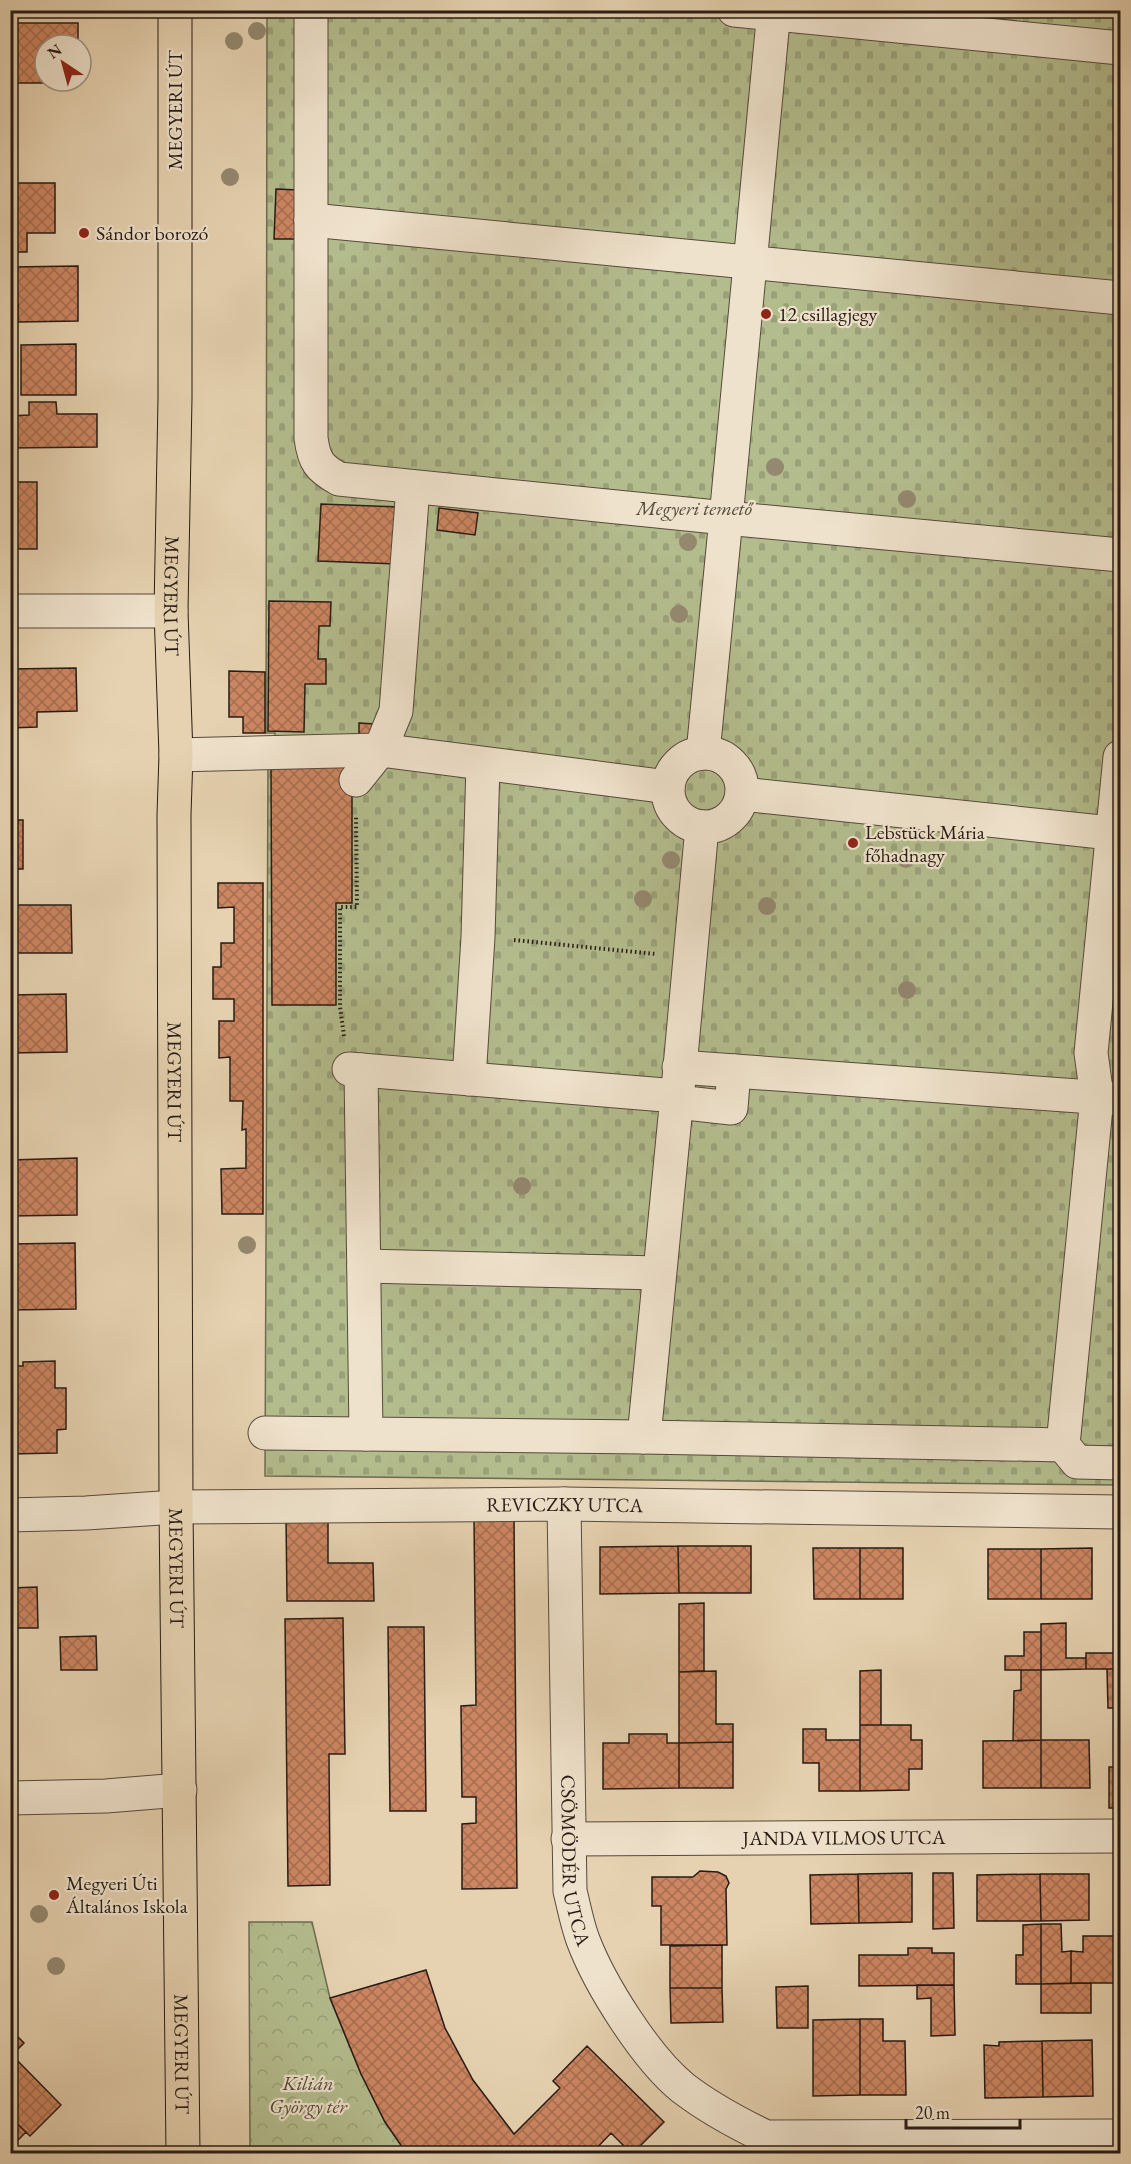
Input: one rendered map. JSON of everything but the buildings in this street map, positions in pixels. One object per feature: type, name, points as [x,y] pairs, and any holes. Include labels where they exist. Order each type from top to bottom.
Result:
[{"type":"main road","name":"MEGYERI ÚT","points":[[175,10],[175,398],[171,611],[176,755],[174,815],[176,1507],[183,2154]]},
{"type":"street","points":[[311,10],[311,438],[312,453],[322,470],[339,479],[413,487],[1120,555]]},
{"type":"street","points":[[734,10],[774,12],[1120,48]]},
{"type":"street","points":[[703,753],[774,12]]},
{"type":"street","points":[[311,220],[1120,298]]},
{"type":"street","points":[[357,780],[380,750],[396,711],[413,487]]},
{"type":"street","points":[[10,611],[171,611]]},
{"type":"street","points":[[176,755],[380,750],[668,787]]},
{"type":"street","points":[[715,754],[727,760],[736,769],[741,781],[742,794],[731,816],[720,824],[702,827],[685,821],[676,814],[670,803],[668,787],[673,770],[681,761],[691,755],[715,754]]},
{"type":"street","points":[[1120,757],[1117,833],[1091,1053],[1109,1098],[1063,1445],[1077,1462],[1120,1463]]},
{"type":"street","points":[[469,1079],[478,937],[483,764]]},
{"type":"street","points":[[742,794],[1117,833]]},
{"type":"street","points":[[644,1437],[702,827]]},
{"type":"street","points":[[366,1434],[364,1266],[355,1070],[469,1079],[678,1088],[731,1108],[734,1071],[1109,1098]]},
{"type":"street","points":[[364,1266],[659,1273]]},
{"type":"street","points":[[265,1433],[1063,1445]]},
{"type":"street","name":"REVICZKY UTCA","points":[[10,1515],[86,1514],[176,1507],[564,1504],[1120,1512]]},
{"type":"street","name":"CSÖMÖDÉR UTCA","points":[[564,1504],[570,1891],[583,1939],[628,2023],[655,2058],[682,2087],[720,2114],[766,2137],[1120,2136]]},
{"type":"street","points":[[10,1798],[106,1796],[180,1790]]},
{"type":"street","name":"JANDA VILMOS UTCA","points":[[568,1839],[1120,1836]]},
{"type":"path","points":[[355,1070],[340,1007],[340,907],[357,907],[357,780]]},
{"type":"path","points":[[478,937],[690,957]]},
{"type":"green space","name":"Megyeri temető","points":[[267,11],[1120,11],[1120,1485],[265,1476],[268,763],[276,762],[275,733],[266,733]]},
{"type":"green space","name":"Kilián György tér","points":[[249,1922],[312,1922],[330,1998],[361,2074],[385,2122],[407,2153],[250,2153]]},
{"type":"place","name":"Sándor borozó","points":[[84,233]]},
{"type":"place","name":"12 csillagjegy","points":[[766,314]]},
{"type":"place","name":"Lebstück Mária főhadnagy","points":[[853,843]]},
{"type":"place","name":"Megyeri Úti Általános Iskola","points":[[54,1895]]}]
